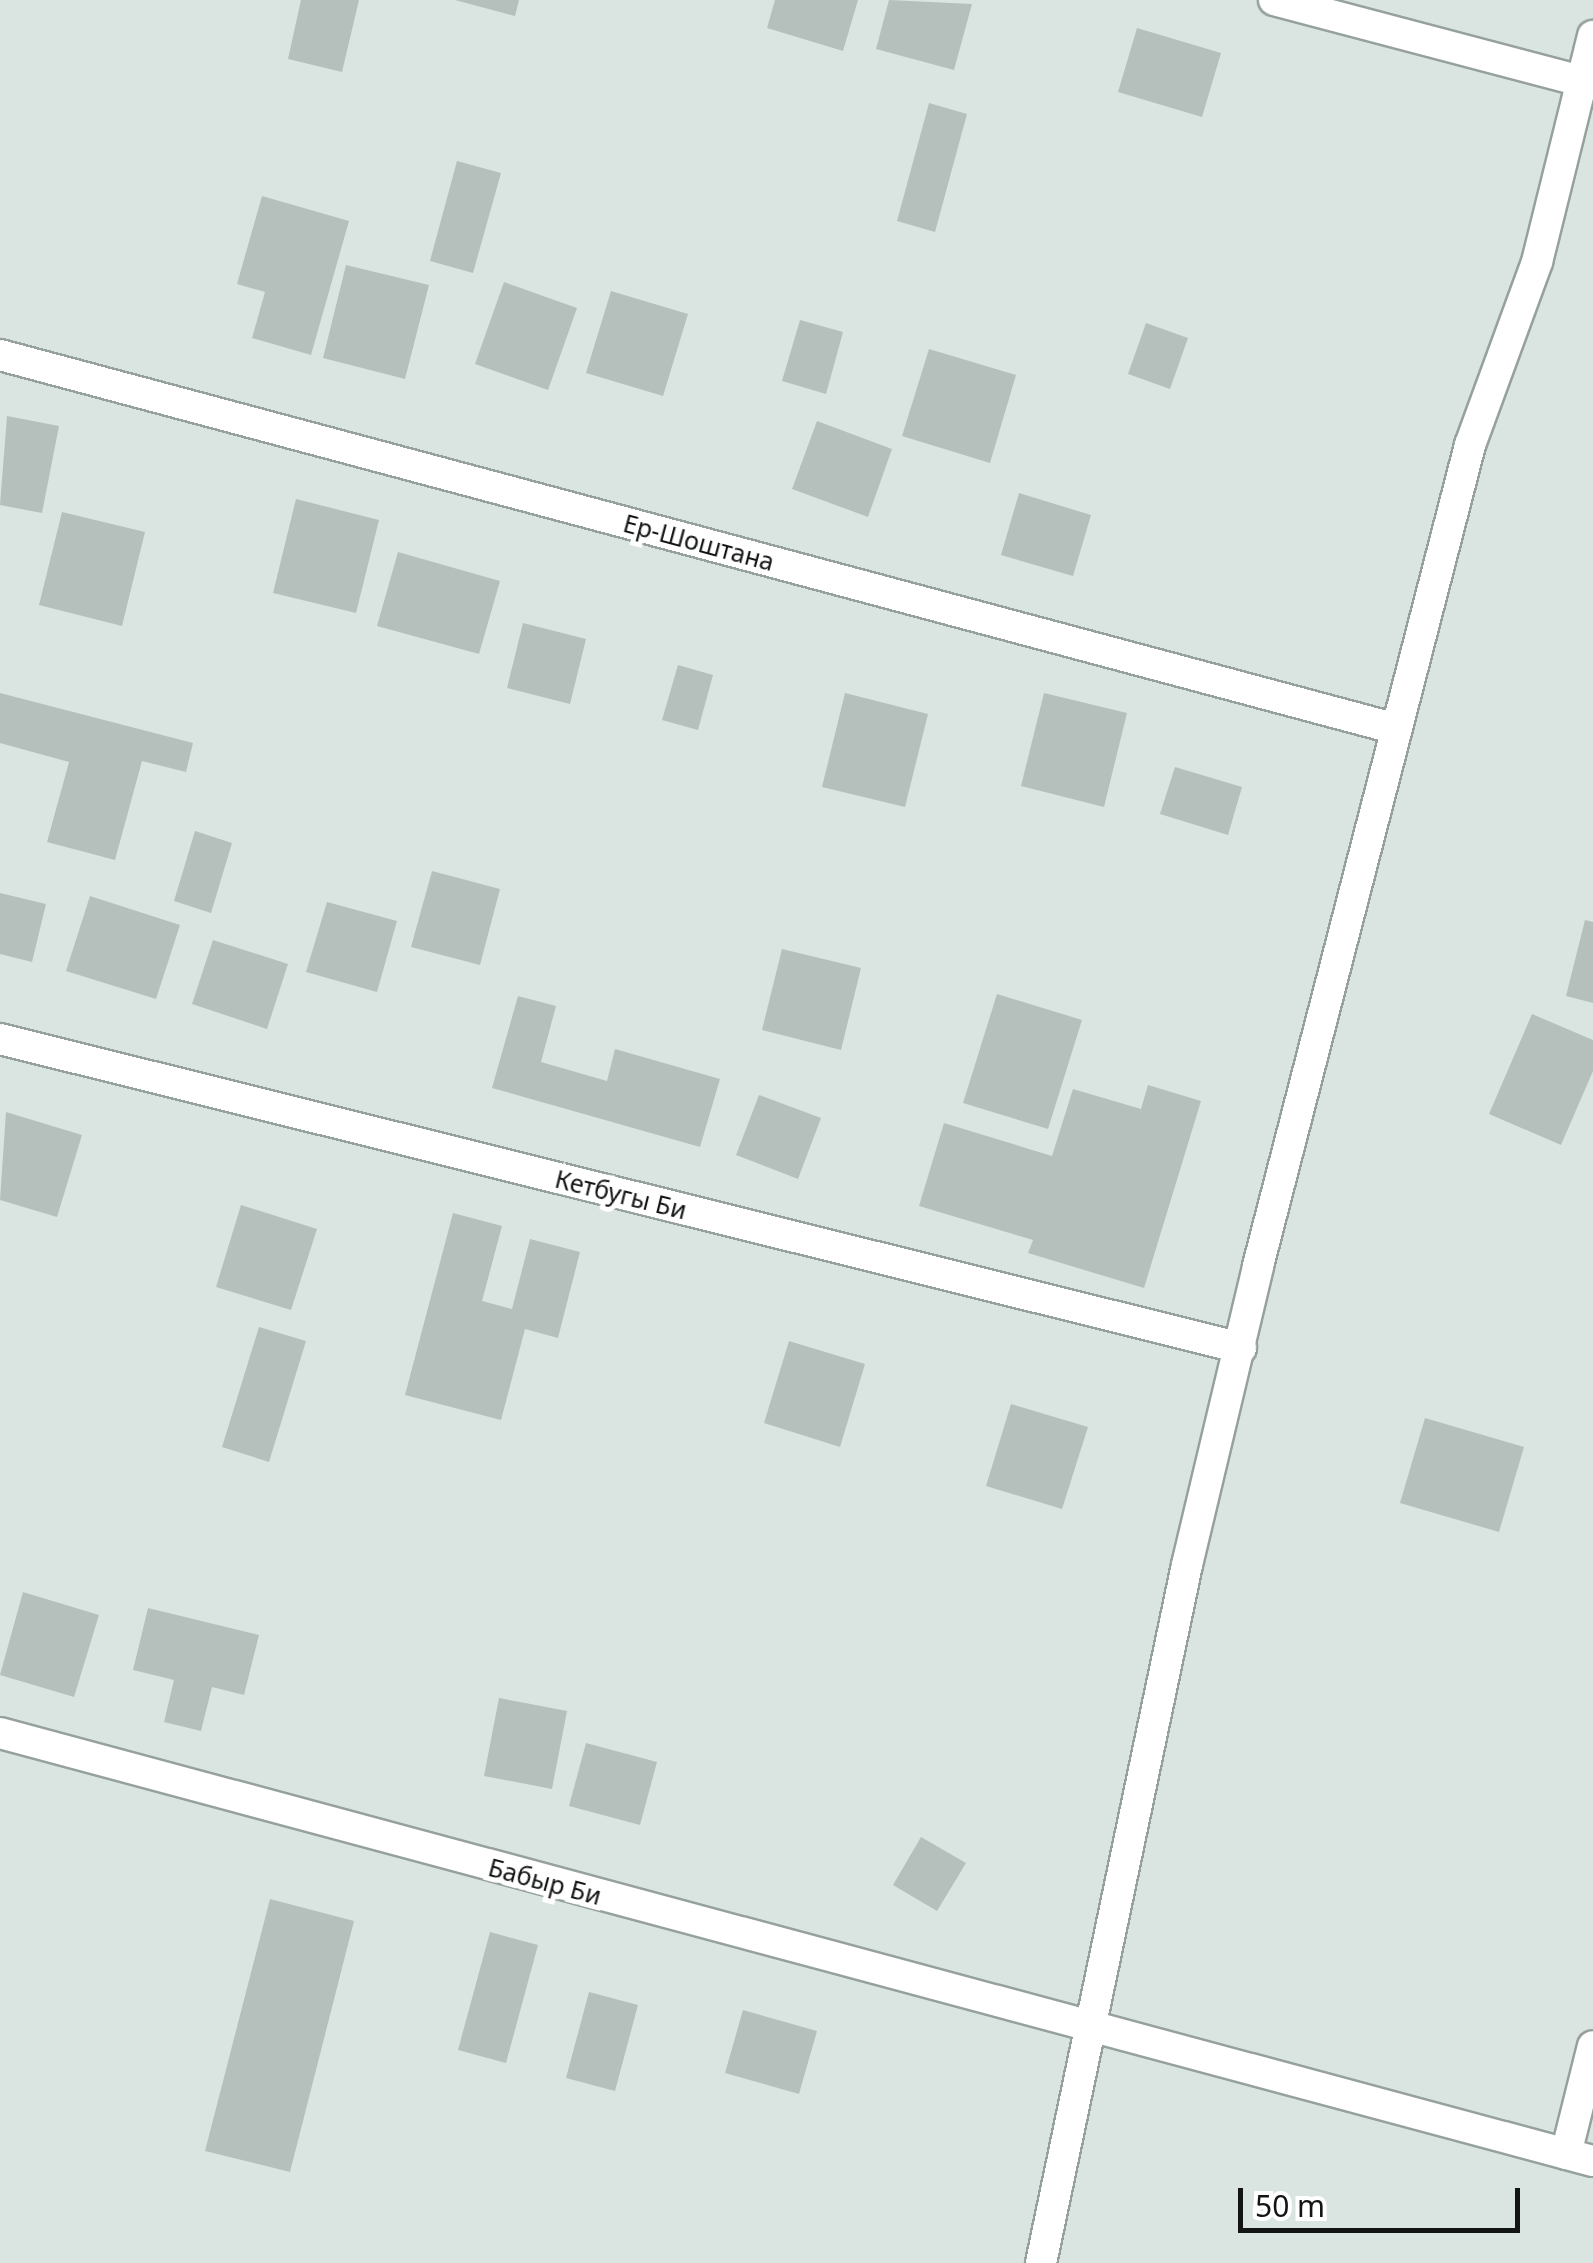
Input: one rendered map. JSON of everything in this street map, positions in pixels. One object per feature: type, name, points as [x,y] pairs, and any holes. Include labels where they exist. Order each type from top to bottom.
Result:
[{"type":"street","points":[[1274,0],[1588,83]]},
{"type":"street","points":[[1041,2263],[1186,1565],[1470,445],[1537,262],[1588,83],[1593,36]]},
{"type":"street","name":"Ер-Шоштана","points":[[0,355],[1397,729]]},
{"type":"street","name":"Кетбугы Би","points":[[0,1039],[1241,1348]]},
{"type":"street","name":"Бабыр Би","points":[[0,1732],[1090,2029],[1580,2158]]},
{"type":"street","points":[[1580,2158],[1593,2046]]},
{"type":"building","points":[[301,0],[359,0],[342,72],[288,59]]},
{"type":"building","points":[[455,0],[519,0],[515,16]]},
{"type":"building","points":[[775,0],[858,0],[843,51],[767,28]]},
{"type":"building","points":[[889,0],[972,4],[954,70],[876,49]]},
{"type":"building","points":[[1137,28],[1221,53],[1202,117],[1118,92]]},
{"type":"building","points":[[929,103],[967,114],[935,232],[897,221]]},
{"type":"building","points":[[457,161],[501,173],[473,273],[430,261]]},
{"type":"building","points":[[262,196],[349,221],[311,355],[252,338],[265,292],[237,284]]},
{"type":"building","points":[[346,265],[429,285],[405,379],[323,358]]},
{"type":"building","points":[[504,282],[577,308],[548,390],[475,364]]},
{"type":"building","points":[[611,291],[688,314],[663,396],[586,373]]},
{"type":"building","points":[[800,320],[843,332],[826,394],[782,381]]},
{"type":"building","points":[[1146,323],[1188,338],[1170,389],[1128,374]]},
{"type":"building","points":[[929,349],[1016,375],[990,463],[902,436]]},
{"type":"building","points":[[7,416],[59,426],[42,513],[0,505]]},
{"type":"building","points":[[817,421],[892,449],[868,517],[792,489]]},
{"type":"building","points":[[1019,493],[1091,515],[1073,576],[1001,555]]},
{"type":"building","points":[[296,499],[379,520],[356,613],[273,593]]},
{"type":"building","points":[[62,512],[145,532],[122,626],[39,605]]},
{"type":"building","points":[[398,552],[500,581],[479,654],[377,626]]},
{"type":"building","points":[[523,623],[586,639],[570,704],[507,688]]},
{"type":"building","points":[[678,665],[713,675],[698,730],[662,720]]},
{"type":"building","points":[[0,693],[193,743],[186,772],[142,761],[115,860],[47,842],[69,762],[0,743]]},
{"type":"building","points":[[845,693],[928,714],[905,807],[822,787]]},
{"type":"building","points":[[1044,693],[1127,713],[1104,807],[1021,786]]},
{"type":"building","points":[[1175,767],[1242,787],[1228,835],[1160,814]]},
{"type":"building","points":[[195,831],[232,843],[211,913],[174,901]]},
{"type":"building","points":[[432,871],[500,889],[480,965],[411,947]]},
{"type":"building","points":[[0,893],[46,904],[32,962],[0,954]]},
{"type":"building","points":[[90,896],[180,925],[156,999],[66,971]]},
{"type":"building","points":[[327,902],[397,921],[377,992],[306,972]]},
{"type":"building","points":[[1585,920],[1593,922],[1593,1003],[1566,996]]},
{"type":"building","points":[[213,940],[288,964],[267,1029],[192,1004]]},
{"type":"building","points":[[782,949],[861,968],[841,1050],[762,1030]]},
{"type":"building","points":[[997,994],[1082,1020],[1048,1129],[963,1103]]},
{"type":"building","points":[[518,996],[556,1006],[541,1062],[607,1081],[615,1049],[720,1079],[700,1147],[492,1088]]},
{"type":"building","points":[[1532,1014],[1593,1040],[1593,1071],[1561,1145],[1489,1114]]},
{"type":"building","points":[[1148,1085],[1201,1101],[1144,1288],[1028,1253],[1033,1240],[919,1206],[944,1123],[1052,1156],[1073,1089],[1141,1109]]},
{"type":"building","points":[[759,1095],[821,1118],[798,1179],[736,1155]]},
{"type":"building","points":[[6,1112],[82,1135],[57,1217],[0,1200]]},
{"type":"building","points":[[241,1205],[317,1229],[291,1310],[216,1287]]},
{"type":"building","points":[[453,1213],[502,1226],[482,1301],[512,1309],[530,1239],[580,1252],[558,1338],[525,1329],[501,1420],[405,1395]]},
{"type":"building","points":[[259,1327],[306,1341],[269,1462],[222,1447]]},
{"type":"building","points":[[789,1341],[865,1364],[840,1447],[764,1423]]},
{"type":"building","points":[[1011,1404],[1088,1427],[1062,1509],[986,1486]]},
{"type":"building","points":[[1425,1418],[1524,1447],[1499,1532],[1400,1503]]},
{"type":"building","points":[[23,1592],[99,1615],[74,1697],[0,1675]]},
{"type":"building","points":[[148,1608],[259,1635],[244,1695],[212,1687],[201,1731],[164,1722],[174,1680],[133,1670]]},
{"type":"building","points":[[499,1698],[567,1711],[552,1789],[484,1776]]},
{"type":"building","points":[[586,1743],[657,1762],[640,1825],[569,1806]]},
{"type":"building","points":[[921,1837],[966,1863],[937,1911],[893,1885]]},
{"type":"building","points":[[270,1899],[354,1921],[290,2172],[205,2151]]},
{"type":"building","points":[[490,1932],[538,1945],[506,2063],[458,2050]]},
{"type":"building","points":[[589,1992],[638,2005],[615,2091],[566,2078]]},
{"type":"building","points":[[743,2010],[817,2031],[799,2094],[725,2073]]}]
